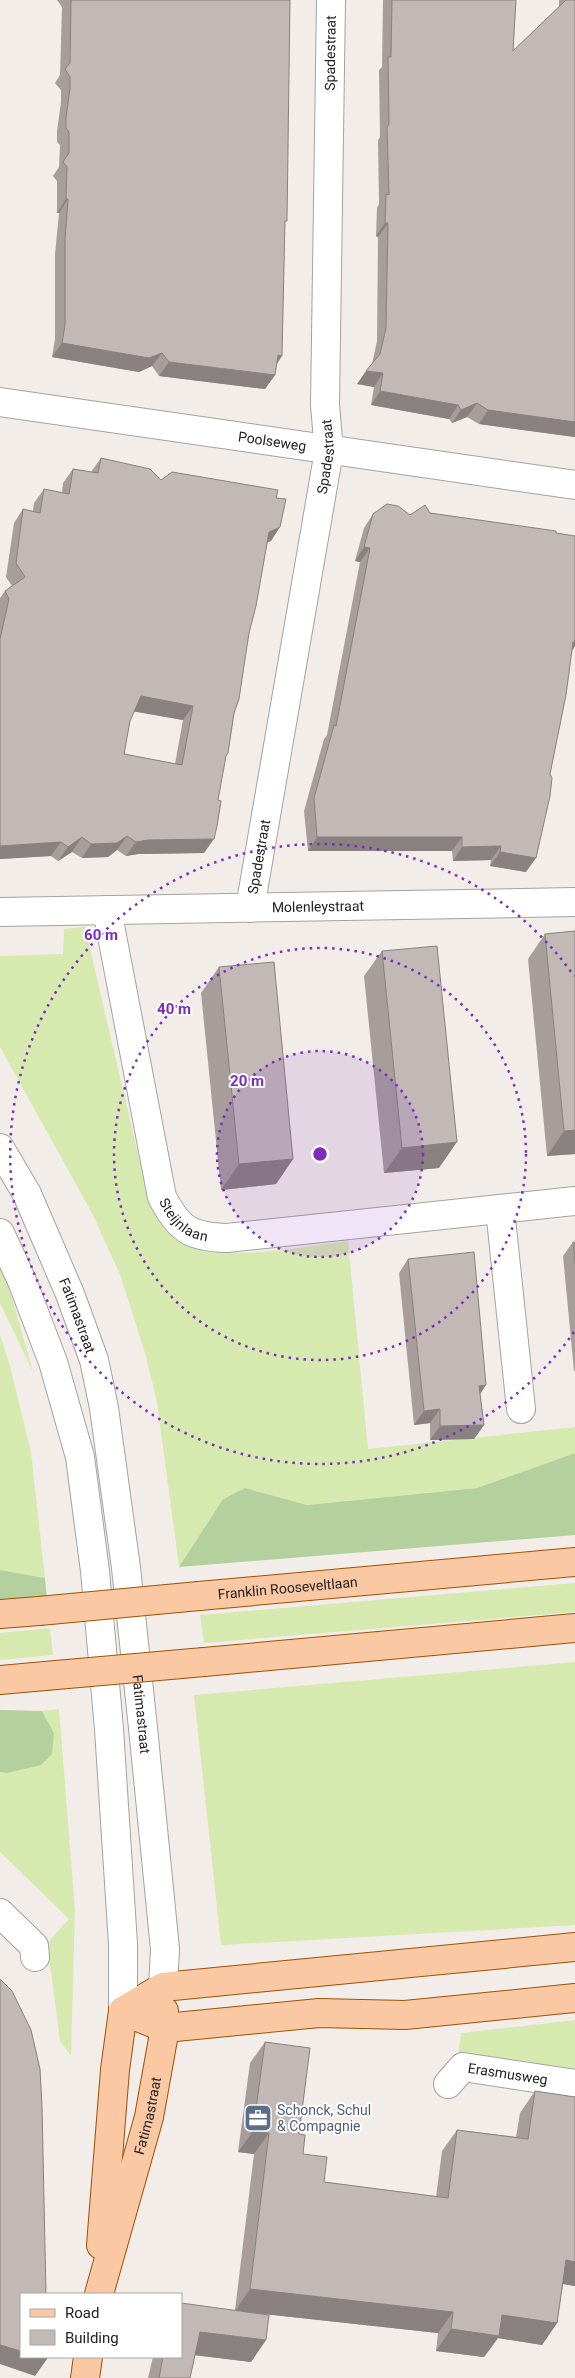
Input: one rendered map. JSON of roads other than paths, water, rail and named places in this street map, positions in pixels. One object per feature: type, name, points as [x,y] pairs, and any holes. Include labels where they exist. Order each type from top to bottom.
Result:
[{"type":"main road","name":"Franklin Rooseveltlaan","points":[[0,1614],[575,1562]]},
{"type":"main road","points":[[0,1680],[575,1628]]},
{"type":"main road","points":[[123,2010],[163,1987],[575,1947]]},
{"type":"main road","name":"Fatimastraat","points":[[98,2293],[149,2117],[165,2028],[163,1987]]},
{"type":"main road","points":[[123,2010],[165,2028],[319,2013],[405,2015],[575,1998]]},
{"type":"main road","name":"Fatimastraat","points":[[98,2293],[114,2070],[123,2010]]},
{"type":"main road","points":[[85,2378],[88,2358]]},
{"type":"street","name":"Spadestraat","points":[[250,908],[329,450],[325,395],[331,0]]},
{"type":"street","name":"Poolseweg","points":[[0,402],[575,485]]},
{"type":"street","name":"Molenleystraat","points":[[0,912],[575,902]]},
{"type":"street","name":"Steijnlaan","points":[[107,910],[162,1197],[170,1214],[184,1228],[202,1237],[227,1238],[575,1201]]},
{"type":"street","name":"Fatimastraat","points":[[0,1148],[27,1194],[70,1294],[94,1360],[104,1408],[126,1568],[141,1709],[165,1949],[163,1987]]},
{"type":"street","points":[[500,1209],[521,1409]]},
{"type":"street","name":"Fatimastraat","points":[[0,1233],[22,1281],[53,1362],[80,1457],[95,1571],[109,1729],[123,1944],[123,2010]]},
{"type":"street","points":[[0,1913],[34,1946],[35,1957]]},
{"type":"street","name":"Erasmusweg","points":[[448,2084],[463,2067],[575,2084]]},
{"type":"place","name":"Schonck, Schul & Compagnie","points":[[258,2118]]}]
